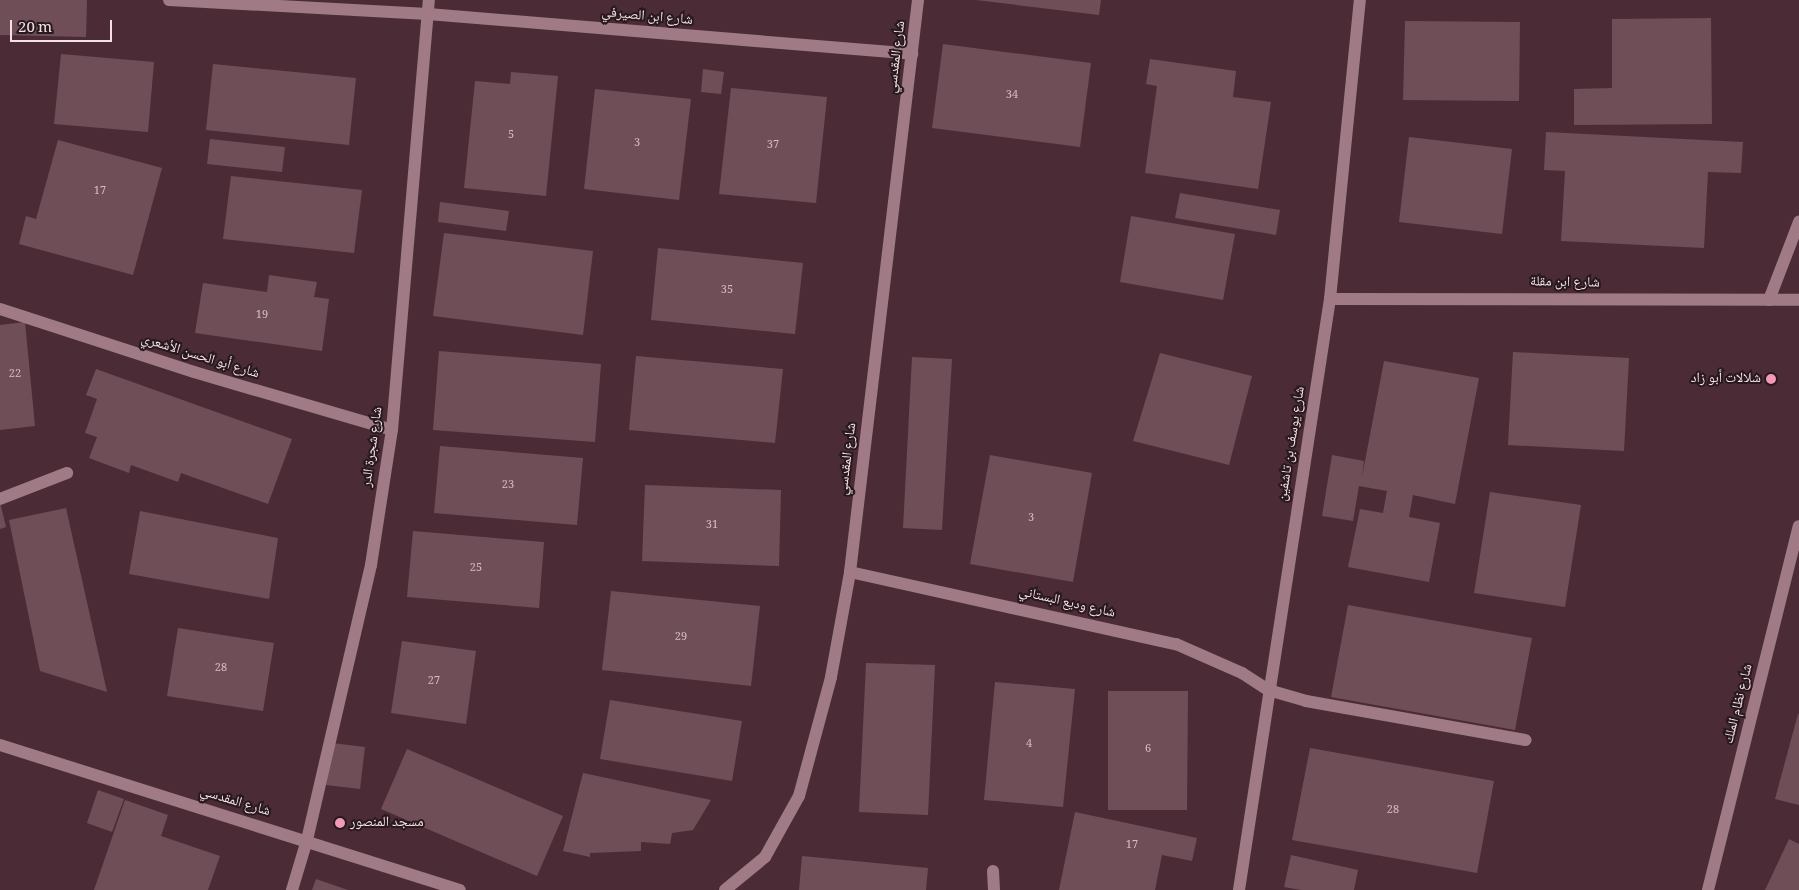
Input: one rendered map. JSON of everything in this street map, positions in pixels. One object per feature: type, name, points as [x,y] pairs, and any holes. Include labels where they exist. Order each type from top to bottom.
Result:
[{"type":"street","name":"شارع ابن الصيرفي","points":[[169,0],[428,14],[912,54]]},
{"type":"street","name":"شارع شجرة الدر","points":[[292,890],[307,840],[371,565],[392,430],[429,0]]},
{"type":"street","name":"شارع المقدسي","points":[[725,890],[765,857],[799,796],[830,678],[850,572],[918,0]]},
{"type":"street","name":"شارع يوسف بن تاشفين","points":[[1239,890],[1268,690],[1330,299],[1360,0]]},
{"type":"street","points":[[1769,300],[1799,222]]},
{"type":"street","name":"شارع ابن مقلة","points":[[1330,299],[1799,300]]},
{"type":"street","name":"شارع أبو الحسن الأشعري","points":[[0,309],[194,372],[392,430]]},
{"type":"street","points":[[0,499],[67,473]]},
{"type":"street","name":"شارع نظام الملك","points":[[1708,890],[1799,526]]},
{"type":"street","name":"شارع وديع البستاني","points":[[850,572],[1176,644],[1242,673],[1268,690],[1306,701],[1526,740]]},
{"type":"street","name":"شارع المقدسي","points":[[0,745],[307,840],[460,890]]},
{"type":"street","points":[[993,871],[994,890]]},
{"type":"building","points":[[0,0],[87,0],[86,37],[0,35]]},
{"type":"building","points":[[976,0],[1101,0],[1099,15]]},
{"type":"building","points":[[1711,18],[1712,124],[1574,125],[1574,89],[1612,88],[1612,19]]},
{"type":"building","points":[[1405,21],[1520,22],[1519,101],[1403,100]]},
{"type":"building","points":[[943,44],[1091,63],[1080,147],[932,128]]},
{"type":"building","points":[[61,54],[154,62],[148,132],[54,124]]},
{"type":"building","points":[[1150,59],[1236,71],[1233,97],[1271,102],[1258,189],[1145,173],[1157,86],[1146,84]]},
{"type":"building","points":[[213,64],[356,78],[349,145],[206,130]]},
{"type":"building","points":[[703,69],[724,72],[721,94],[701,92]]},
{"type":"building","points":[[511,72],[558,76],[546,196],[464,188],[475,81],[510,84]]},
{"type":"building","points":[[731,88],[827,97],[816,203],[719,194]]},
{"type":"building","points":[[595,89],[691,99],[679,200],[584,189]]},
{"type":"building","points":[[1546,132],[1743,142],[1741,173],[1708,172],[1704,248],[1561,241],[1565,171],[1544,170]]},
{"type":"building","points":[[1409,137],[1512,149],[1502,234],[1399,222]]},
{"type":"building","points":[[210,139],[285,147],[282,172],[207,164]]},
{"type":"building","points":[[58,140],[162,168],[133,275],[19,244],[26,216],[36,219]]},
{"type":"building","points":[[231,176],[362,190],[354,253],[223,239]]},
{"type":"building","points":[[1180,193],[1280,210],[1276,235],[1175,218]]},
{"type":"building","points":[[440,202],[509,211],[506,231],[438,222]]},
{"type":"building","points":[[1131,216],[1235,234],[1223,300],[1120,282]]},
{"type":"building","points":[[444,233],[593,251],[583,335],[433,316]]},
{"type":"building","points":[[658,248],[803,263],[795,334],[651,320]]},
{"type":"building","points":[[269,275],[317,282],[314,297],[329,299],[322,351],[195,333],[203,283],[267,292]]},
{"type":"building","points":[[25,322],[35,426],[0,430],[0,325]]},
{"type":"building","points":[[439,351],[601,364],[595,442],[433,430]]},
{"type":"building","points":[[1513,352],[1629,358],[1624,451],[1508,445]]},
{"type":"building","points":[[1160,353],[1252,376],[1229,465],[1133,441]]},
{"type":"building","points":[[636,356],[783,369],[775,443],[629,430]]},
{"type":"building","points":[[912,357],[952,359],[942,530],[903,528]]},
{"type":"building","points":[[1384,361],[1479,378],[1455,504],[1413,495],[1409,517],[1440,523],[1429,582],[1348,567],[1360,509],[1383,513],[1387,491],[1359,486],[1353,521],[1322,516],[1332,455],[1364,461],[1362,477]]},
{"type":"building","points":[[96,369],[292,439],[268,504],[181,473],[178,482],[131,465],[129,473],[89,458],[97,437],[85,433],[97,399],[86,395]]},
{"type":"building","points":[[440,446],[583,458],[577,525],[434,513]]},
{"type":"building","points":[[990,455],[1092,473],[1073,582],[970,564]]},
{"type":"building","points":[[645,485],[781,490],[779,566],[642,561]]},
{"type":"building","points":[[1490,492],[1581,505],[1565,607],[1474,593]]},
{"type":"building","points":[[0,502],[6,527],[0,529]]},
{"type":"building","points":[[66,508],[107,692],[40,671],[9,520]]},
{"type":"building","points":[[140,511],[278,538],[269,599],[129,574]]},
{"type":"building","points":[[413,531],[544,542],[539,608],[407,597]]},
{"type":"building","points":[[611,591],[760,606],[751,686],[602,670]]},
{"type":"building","points":[[1348,605],[1532,638],[1515,730],[1331,697]]},
{"type":"building","points":[[178,628],[274,643],[263,711],[167,696]]},
{"type":"building","points":[[402,641],[476,651],[466,724],[391,713]]},
{"type":"building","points":[[866,663],[935,665],[928,815],[859,812]]},
{"type":"building","points":[[995,682],[1075,689],[1063,807],[984,800]]},
{"type":"building","points":[[1108,691],[1188,691],[1187,810],[1108,810]]},
{"type":"building","points":[[610,700],[742,721],[732,781],[600,759]]},
{"type":"building","points":[[1799,714],[1799,805],[1775,799]]},
{"type":"building","points":[[332,743],[365,747],[360,789],[326,785]]},
{"type":"building","points":[[1310,748],[1494,781],[1477,873],[1292,840]]},
{"type":"building","points":[[407,749],[563,816],[537,876],[381,809]]},
{"type":"building","points":[[583,773],[711,800],[693,830],[672,833],[670,844],[641,842],[641,851],[590,853],[590,857],[563,851]]},
{"type":"building","points":[[98,790],[124,799],[112,832],[87,823]]},
{"type":"building","points":[[125,800],[168,815],[161,836],[220,856],[208,890],[94,890]]},
{"type":"building","points":[[1075,812],[1197,838],[1192,861],[1162,855],[1155,890],[1059,890]]},
{"type":"building","points":[[1789,839],[1799,844],[1799,890],[1765,890]]},
{"type":"building","points":[[1291,855],[1358,870],[1354,890],[1301,890],[1284,887]]},
{"type":"building","points":[[802,856],[928,868],[926,890],[799,890]]},
{"type":"building","points":[[316,879],[348,890],[312,890]]},
{"type":"place","name":"شلالات أبو زاد","points":[[1771,379]]},
{"type":"place","name":"مسجد المنصور","points":[[340,823]]}]
